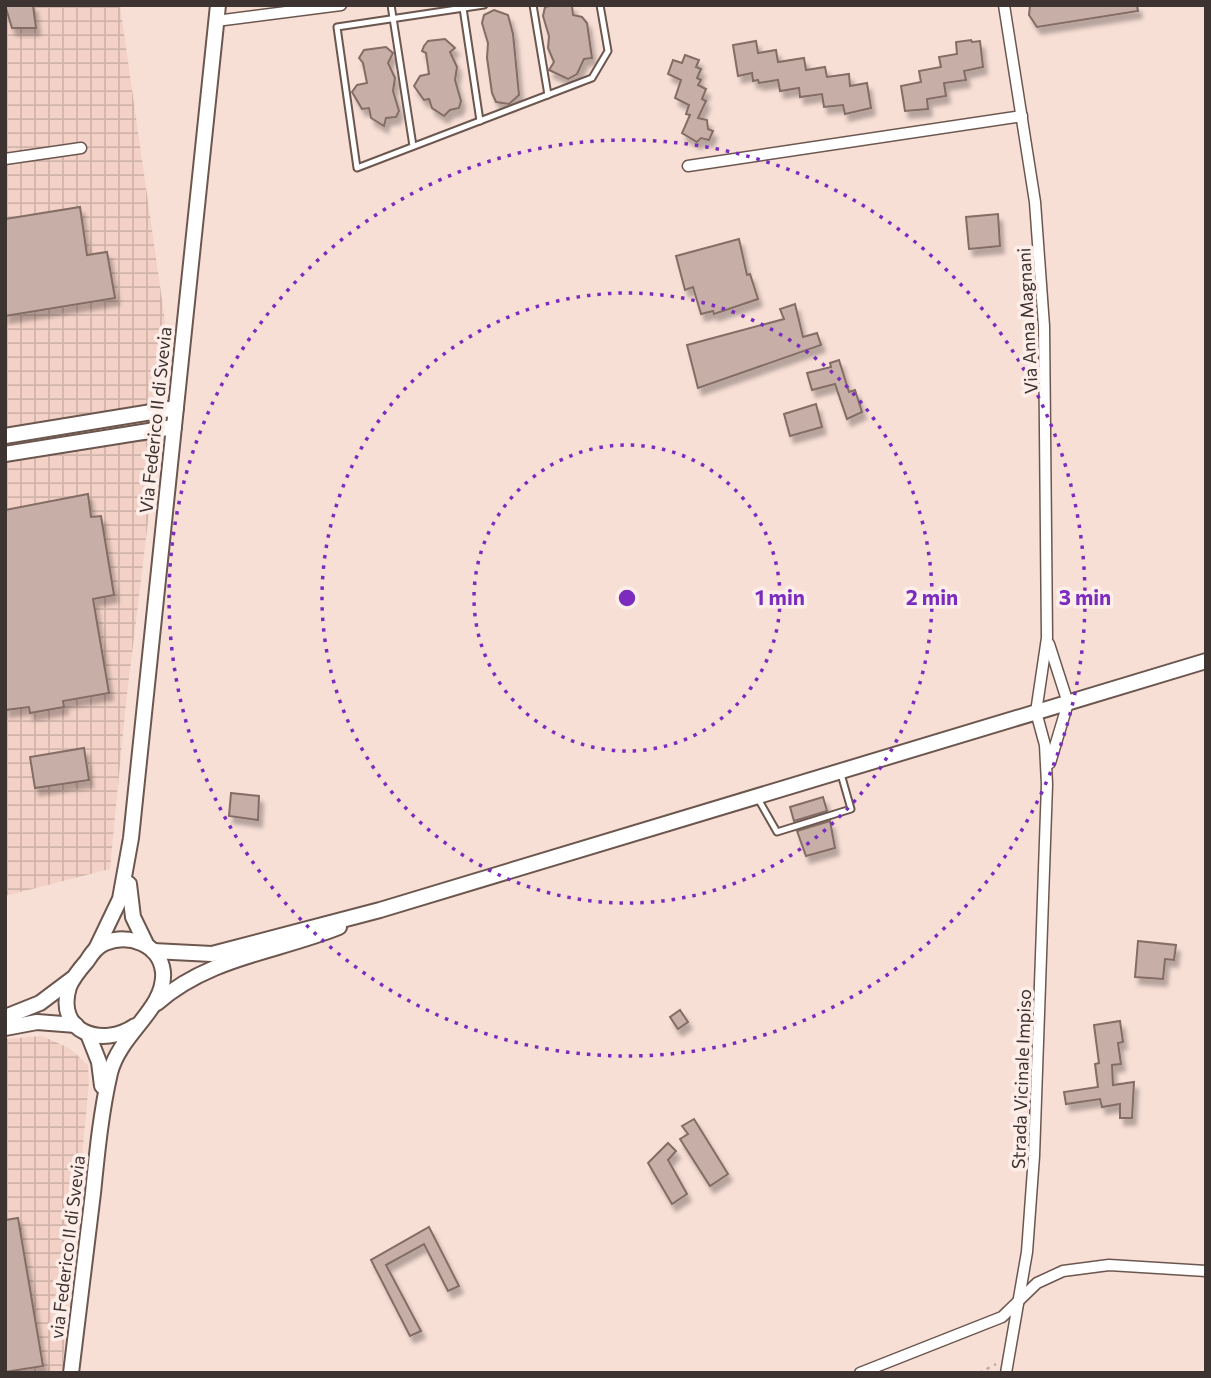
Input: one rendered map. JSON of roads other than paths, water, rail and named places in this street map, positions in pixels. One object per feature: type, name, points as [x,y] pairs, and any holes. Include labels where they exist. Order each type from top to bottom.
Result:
[{"type":"main road","name":"Via Federico II di Svevia","points":[[131,838],[216,22],[221,6]]},
{"type":"main road","points":[[5,436],[176,408]]},
{"type":"main road","points":[[5,454],[174,427]]},
{"type":"main road","points":[[97,947],[124,939],[150,948],[212,954],[380,910],[1206,661]]},
{"type":"main road","points":[[5,1017],[40,1003],[73,978],[97,947],[120,899],[131,838]]},
{"type":"main road","points":[[131,838],[130,901],[133,917],[163,971],[156,1003]]},
{"type":"main road","points":[[101,1126],[113,1064],[135,1026],[156,1003],[183,982],[209,967],[313,937],[380,910]]},
{"type":"main road","points":[[73,978],[68,1006],[76,1025],[88,1034],[117,1036],[135,1026]]},
{"type":"main road","points":[[5,1028],[37,1022],[76,1025]]},
{"type":"main road","points":[[88,1034],[102,1076],[101,1126]]},
{"type":"main road","name":"via Federico II di Svevia","points":[[71,1373],[101,1126]]},
{"type":"street","points":[[216,22],[341,5]]},
{"type":"street","name":"Via Anna Magnani","points":[[1004,5],[1035,202],[1044,326],[1047,638],[1036,712]]},
{"type":"street","points":[[688,166],[1022,117]]},
{"type":"street","points":[[5,159],[81,148]]},
{"type":"street","name":"Via Anna Magnani","points":[[1047,638],[1068,703]]},
{"type":"street","points":[[1047,785],[1054,743],[1068,703]]},
{"type":"street","points":[[1036,712],[1045,746],[1047,785]]},
{"type":"street","name":"Strada Vicinale Impiso","points":[[1006,1373],[1021,1299],[1034,1156],[1047,785]]},
{"type":"street","points":[[860,1373],[1002,1317],[1048,1276],[1079,1268],[1109,1265],[1206,1271]]},
{"type":"lane","points":[[391,5],[413,146]]},
{"type":"lane","points":[[484,5],[337,27],[357,168],[592,78],[608,51],[600,5]]},
{"type":"lane","points":[[533,5],[548,95]]},
{"type":"lane","points":[[463,8],[480,121]]},
{"type":"lane","points":[[757,797],[777,832],[852,809],[840,771]]}]
